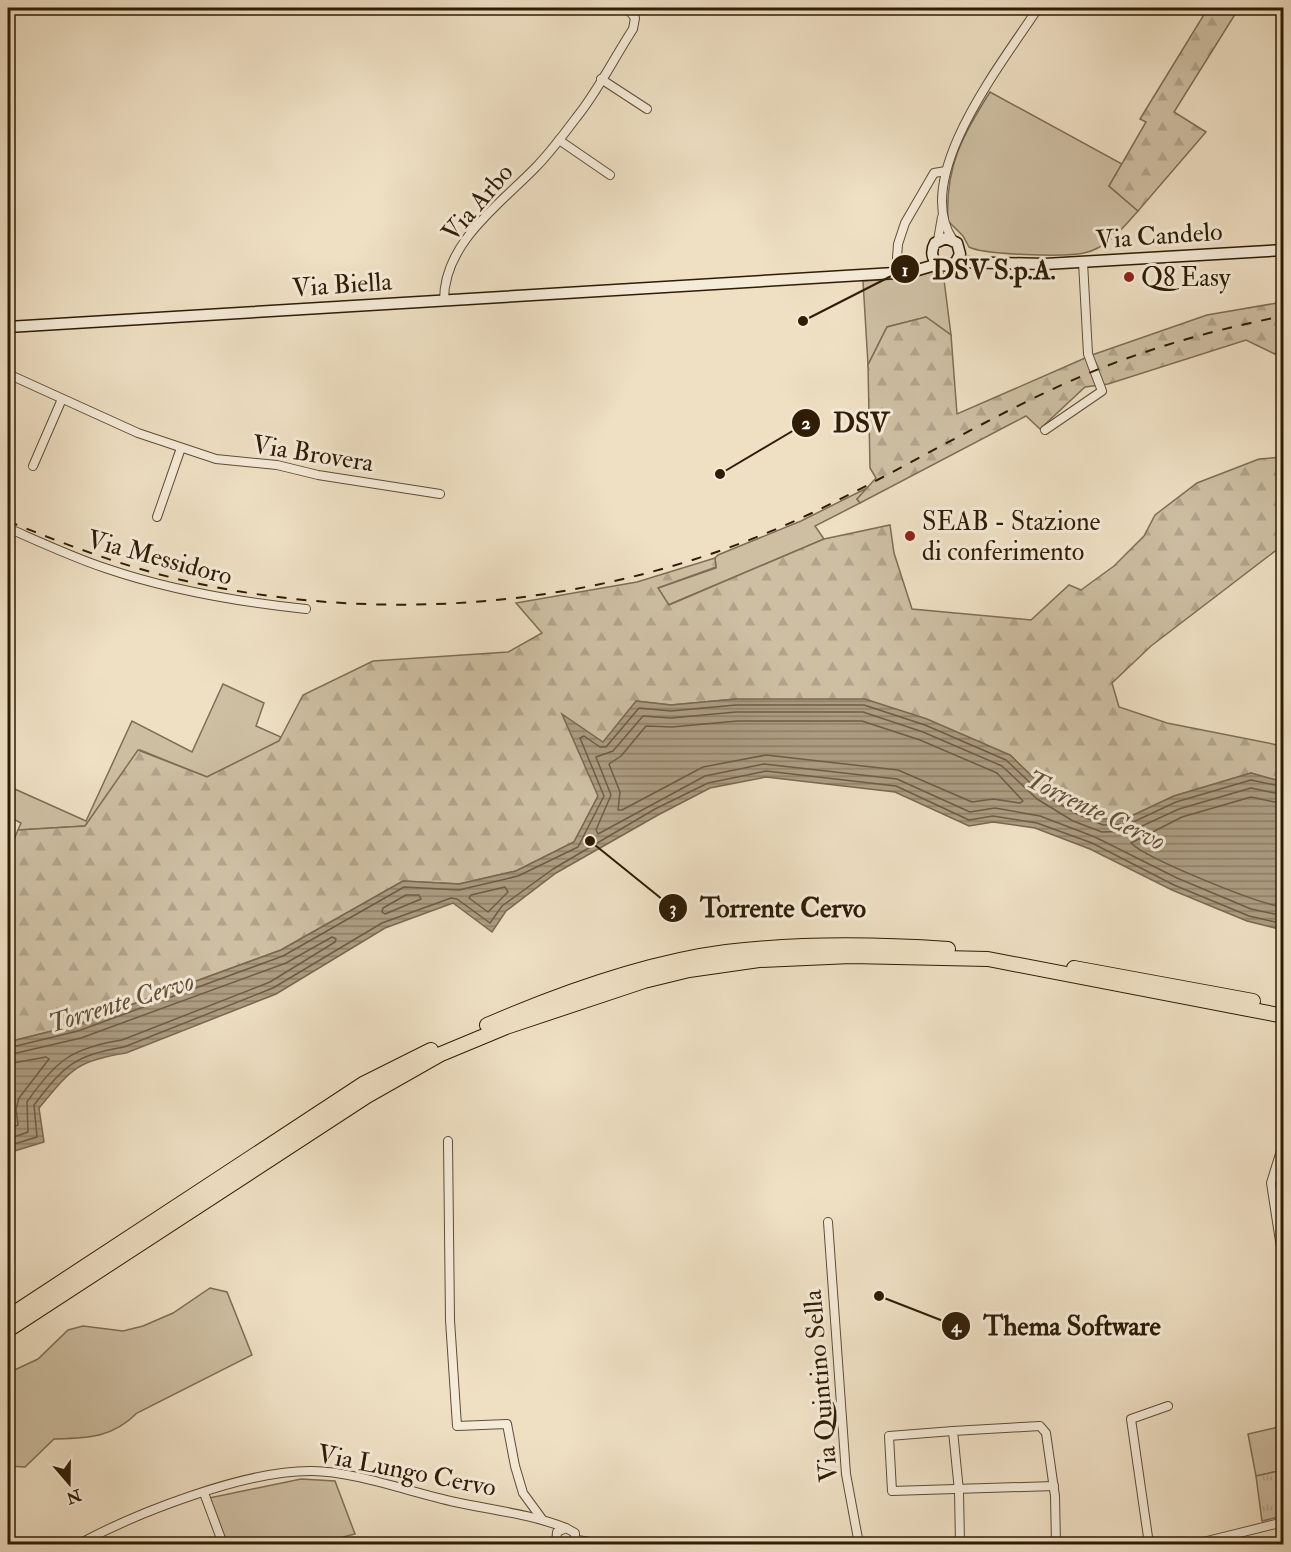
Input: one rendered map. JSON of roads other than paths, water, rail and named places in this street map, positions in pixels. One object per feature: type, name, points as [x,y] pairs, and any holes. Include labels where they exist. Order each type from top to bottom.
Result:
[{"type":"highway","points":[[8,1317],[363,1084],[441,1045],[512,1014],[640,971],[725,952],[850,944],[899,946],[987,952],[1284,1007]]},
{"type":"highway","points":[[8,1330],[367,1096],[441,1054],[526,1020],[644,981],[759,960],[851,956],[988,959],[1284,1016]]},
{"type":"street","name":"Via Arbo","points":[[444,300],[445,282],[458,251],[498,203],[536,167],[578,116],[633,29],[635,18],[627,8]]},
{"type":"street","points":[[938,264],[933,258],[942,215],[946,171],[958,134],[1038,8]]},
{"type":"street","points":[[601,79],[647,109]]},
{"type":"street","points":[[559,140],[610,175]]},
{"type":"street","points":[[896,272],[898,244],[905,223],[936,169],[946,171]]},
{"type":"street","points":[[896,272],[911,272],[938,264],[949,266],[956,262],[957,245],[942,215]]},
{"type":"street","points":[[896,272],[920,263],[935,245],[946,238],[957,245]]},
{"type":"street","name":"Via Candelo","points":[[957,245],[979,258],[1001,262]]},
{"type":"street","name":"Via Candelo","points":[[956,262],[1083,262],[1284,250]]},
{"type":"street","points":[[1045,430],[1102,391],[1088,354],[1083,262]]},
{"type":"street","name":"Via Biella","points":[[8,327],[896,272]]},
{"type":"street","name":"Via Brovera","points":[[8,374],[181,448],[230,462],[277,465],[318,475],[440,494]]},
{"type":"street","points":[[33,466],[62,399]]},
{"type":"street","points":[[157,517],[181,448]]},
{"type":"street","name":"Via Messidoro","points":[[8,528],[105,568],[140,578],[265,605],[306,609]]},
{"type":"street","points":[[448,1141],[450,1320],[457,1426],[507,1424],[523,1493],[542,1519]]},
{"type":"street","points":[[1284,1141],[1271,1183],[1284,1267]]},
{"type":"street","name":"Via Quintino Sella","points":[[828,1222],[846,1474],[859,1545]]},
{"type":"street","points":[[1149,1545],[1131,1419],[1168,1406]]},
{"type":"street","points":[[1054,1486],[959,1491],[892,1491],[889,1436],[1040,1426],[1046,1433],[1054,1486],[1056,1545]]},
{"type":"street","points":[[953,1431],[959,1491],[960,1545]]},
{"type":"street","name":"Via Lungo Cervo","points":[[79,1545],[116,1524],[204,1493],[244,1481],[313,1471],[542,1519],[566,1528]]},
{"type":"street","points":[[204,1493],[223,1545]]},
{"type":"street","points":[[1195,1545],[1284,1522]]},
{"type":"street","points":[[553,1523],[556,1541]]},
{"type":"street","points":[[556,1541],[557,1532],[566,1528],[575,1533],[576,1542],[603,1545]]},
{"type":"street","points":[[825,1545],[851,1545]]},
{"type":"water","points":[[736,699],[865,699],[927,719],[1010,755],[1044,788],[1080,809],[1104,819],[1127,818],[1174,796],[1251,773],[1283,782],[1283,930],[1247,921],[1172,890],[1090,849],[1035,828],[993,822],[969,826],[895,792],[766,777],[710,788],[658,815],[556,873],[506,911],[492,932],[453,903],[385,928],[276,994],[126,1053],[84,1064],[67,1076],[39,1108],[44,1142],[8,1153],[8,1042],[76,1025],[281,950],[403,881],[459,884],[516,871],[574,842],[598,796],[562,714],[603,742],[636,701],[671,705]]},
{"type":"railway","points":[[8,521],[74,547],[141,569],[186,581],[265,595],[345,603],[425,604],[505,599],[584,587],[662,569],[738,544],[812,513],[1019,405],[1089,373],[1185,340],[1284,316]]},
{"type":"place","name":"Q8 Easy","points":[[1129,277]]},
{"type":"place","name":"DSV S.p.A.","points":[[803,321]]},
{"type":"place","name":"DSV","points":[[720,474]]},
{"type":"place","name":"SEAB - Stazione di conferimento","points":[[910,536]]},
{"type":"place","name":"Torrente Cervo","points":[[590,841]]},
{"type":"place","name":"Thema Software","points":[[879,1296]]}]
